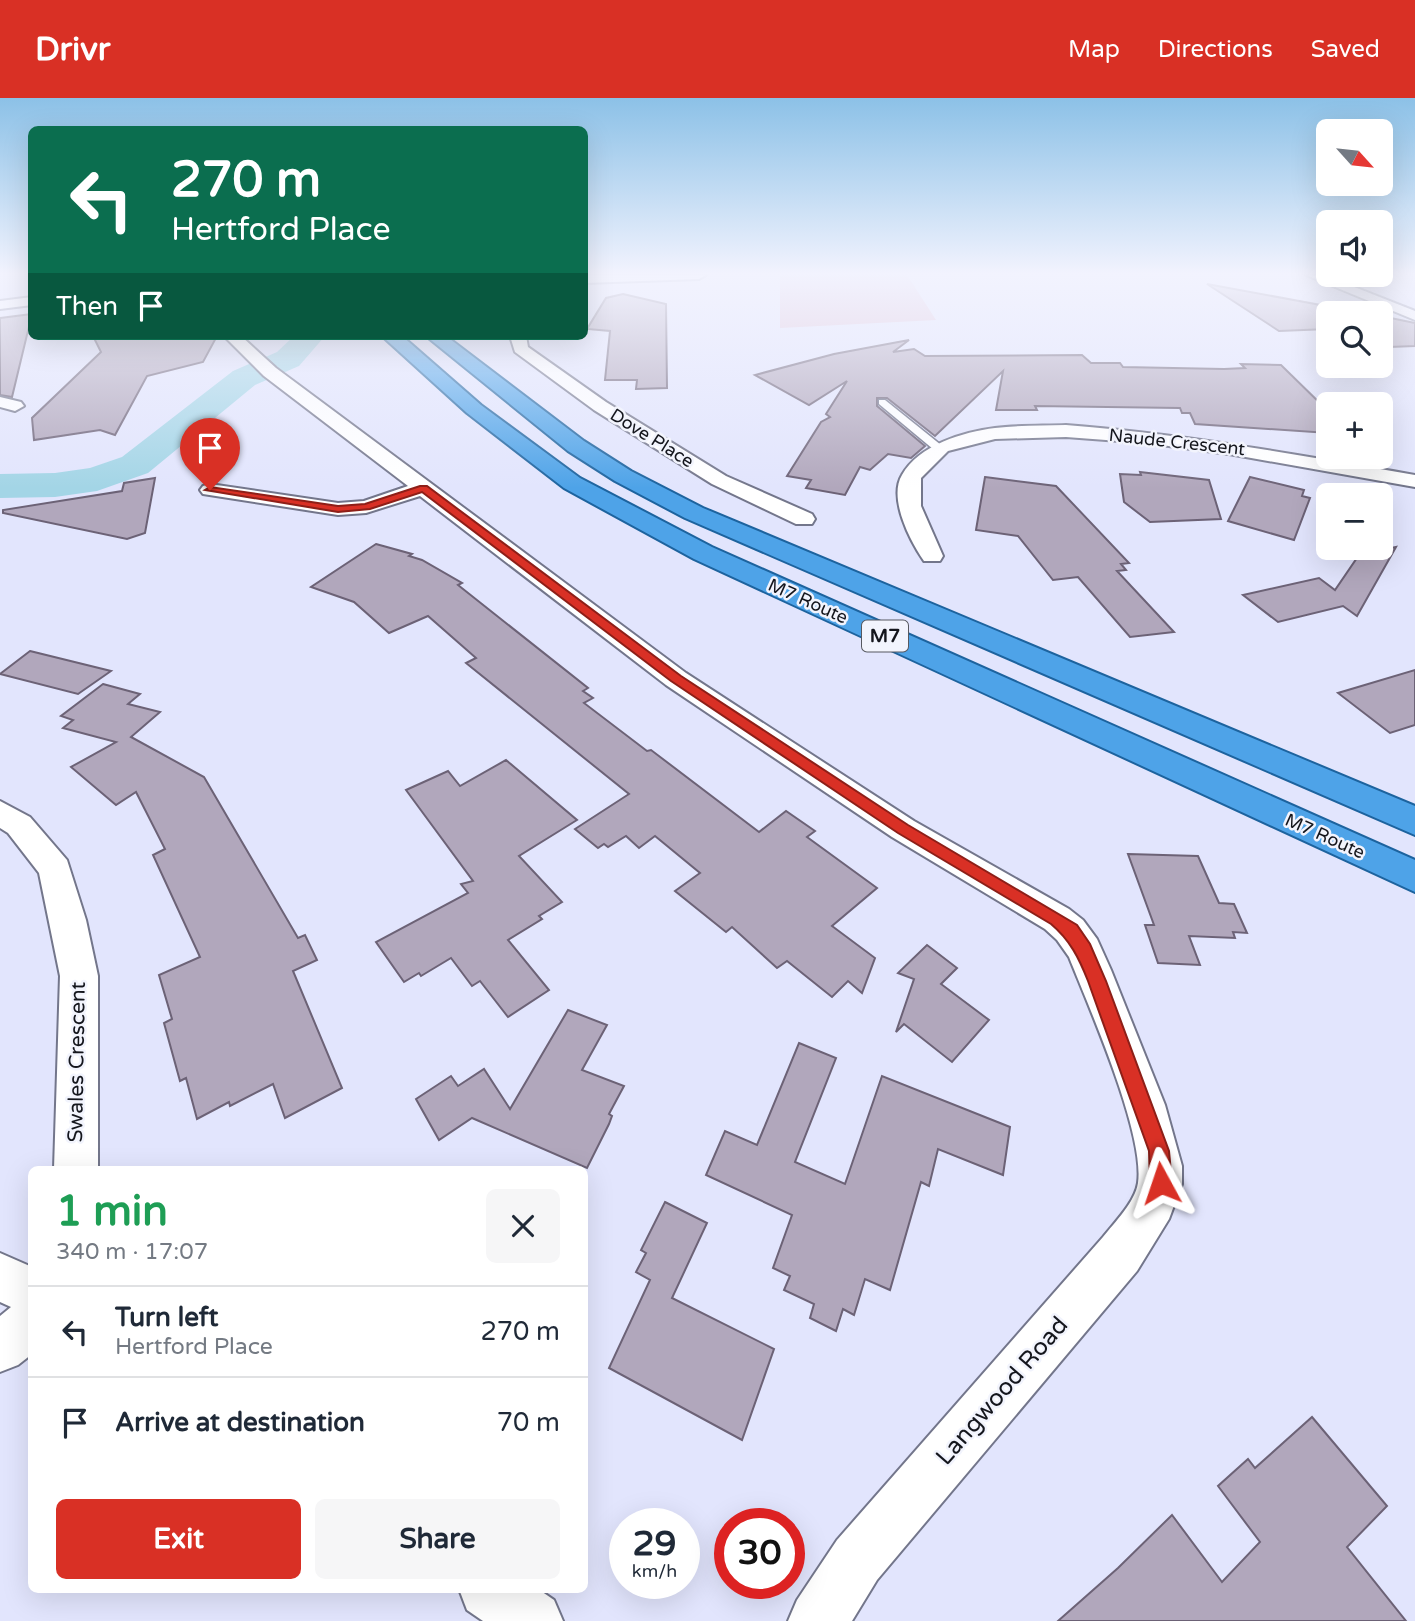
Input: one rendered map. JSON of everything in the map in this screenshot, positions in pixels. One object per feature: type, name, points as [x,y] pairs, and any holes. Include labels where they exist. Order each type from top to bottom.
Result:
[{"type":"highway","name":"M7 Route","points":[[402,346],[474,409],[572,483],[703,554],[1415,877]]},
{"type":"highway","name":"M7 Route","points":[[448,346],[576,446],[623,476],[694,513],[1415,821]]},
{"type":"street","name":"Langwood Road","points":[[243,346],[265,367],[676,678],[903,829],[1070,930],[1084,950],[1159,1151],[1161,1183],[1146,1218],[1133,1236],[857,1560],[818,1621]]},
{"type":"street","name":"Dove Place","points":[[520,346],[654,441],[719,480],[804,519]]},
{"type":"street","name":"Naude Crescent","points":[[932,556],[908,490],[912,474],[937,447],[964,436],[1058,432],[1134,436],[1214,444],[1415,481]]},
{"type":"street","points":[[210,490],[338,509],[366,507],[423,488]]},
{"type":"street","name":"Swales Crescent","points":[[0,813],[19,825],[55,869],[68,920],[79,976],[76,1166]]},
{"type":"street","points":[[0,1277],[28,1290]]},
{"type":"street","points":[[0,1348],[28,1325]]},
{"type":"street","points":[[494,1593],[533,1621]]},
{"type":"lane","points":[[882,402],[937,447]]},
{"type":"building","points":[[0,346],[24,346],[12,397],[0,395]]},
{"type":"building","points":[[98,346],[212,346],[203,362],[147,376],[115,435],[100,430],[34,440],[32,418],[101,352]]},
{"type":"building","points":[[608,346],[667,346],[667,388],[636,389],[637,380],[605,380]]},
{"type":"building","points":[[876,346],[901,346],[893,352],[914,349],[925,356],[1082,355],[1091,363],[1120,363],[1123,367],[1224,369],[1245,368],[1241,364],[1281,365],[1316,399],[1316,432],[1195,424],[1190,413],[1182,413],[1180,408],[1035,406],[1037,410],[996,410],[1003,371],[935,436],[887,398],[877,398],[877,406],[925,446],[911,458],[888,454],[870,470],[860,467],[845,495],[806,488],[811,480],[787,476],[821,422],[830,417],[826,414],[847,381],[809,405],[755,375],[834,354]]},
{"type":"building","points":[[1140,472],[1209,480],[1221,519],[1150,522],[1124,502],[1120,474],[1141,475]]},
{"type":"building","points":[[985,477],[1056,486],[1129,563],[1121,564],[1126,570],[1117,571],[1174,632],[1130,637],[1078,577],[1053,580],[1018,536],[976,530]]},
{"type":"building","points":[[1250,477],[1304,490],[1302,496],[1310,498],[1294,540],[1228,521]]},
{"type":"building","points":[[155,478],[145,533],[127,539],[3,513],[3,510],[122,491],[124,483]]},
{"type":"building","points":[[376,544],[412,554],[409,556],[422,560],[462,583],[458,585],[588,688],[583,691],[593,698],[584,703],[759,832],[786,811],[815,831],[807,837],[877,888],[832,926],[875,958],[862,993],[848,981],[832,997],[787,961],[777,968],[732,927],[726,932],[675,891],[700,873],[655,836],[639,848],[626,836],[608,847],[604,844],[598,848],[575,829],[629,794],[466,663],[476,658],[428,616],[389,633],[354,602],[311,587]]},
{"type":"building","points":[[1356,560],[1389,560],[1357,616],[1343,606],[1278,622],[1243,595],[1319,578],[1335,590]]},
{"type":"building","points":[[30,651],[111,671],[78,694],[0,674]]},
{"type":"building","points":[[1415,670],[1415,725],[1390,733],[1338,693]]},
{"type":"building","points":[[103,684],[140,694],[128,704],[160,712],[131,737],[204,777],[298,938],[305,935],[317,960],[293,971],[342,1088],[285,1118],[273,1084],[197,1119],[186,1078],[180,1081],[164,1023],[172,1019],[159,975],[200,957],[153,855],[165,849],[136,792],[116,805],[71,767],[116,742],[63,728],[73,720],[61,716]]},
{"type":"building","points":[[506,760],[577,820],[519,856],[562,902],[539,916],[542,919],[508,940],[549,990],[508,1017],[480,981],[472,986],[451,958],[421,976],[419,973],[404,982],[376,942],[468,893],[461,884],[473,881],[406,790],[448,771],[460,786]]},
{"type":"building","points":[[1128,854],[1198,856],[1219,903],[1234,904],[1247,933],[1233,932],[1235,938],[1189,936],[1200,965],[1158,963],[1145,925],[1154,925]]},
{"type":"building","points":[[927,945],[957,968],[941,984],[989,1020],[952,1062],[904,1024],[896,1032],[914,979],[898,973]]},
{"type":"building","points":[[568,1010],[607,1025],[582,1070],[624,1086],[609,1114],[612,1116],[609,1124],[588,1166],[582,1166],[472,1118],[439,1140],[416,1099],[451,1076],[458,1086],[484,1069],[510,1109]]},
{"type":"building","points":[[799,1043],[836,1058],[795,1162],[845,1184],[882,1076],[1010,1127],[1003,1175],[938,1149],[929,1186],[921,1182],[890,1290],[865,1279],[854,1315],[843,1309],[836,1331],[810,1318],[814,1304],[784,1290],[790,1276],[773,1268],[792,1215],[706,1175],[725,1131],[757,1145]]},
{"type":"building","points":[[665,1202],[707,1223],[672,1298],[774,1349],[742,1440],[609,1368],[650,1280],[636,1272],[646,1253],[641,1250]]},
{"type":"building","points":[[1312,1417],[1387,1506],[1347,1547],[1406,1621],[1058,1621],[1172,1515],[1222,1582],[1260,1542],[1218,1486],[1248,1459],[1255,1468]]},
{"type":"waterway","points":[[0,486],[55,485],[97,479],[135,465],[244,378],[288,359],[300,346]]},
{"type":"route","points":[[210,490],[318,508],[353,509],[423,488],[596,621],[676,678],[903,829],[1057,919],[1070,930],[1084,950],[1097,981],[1159,1151],[1161,1183]]}]
